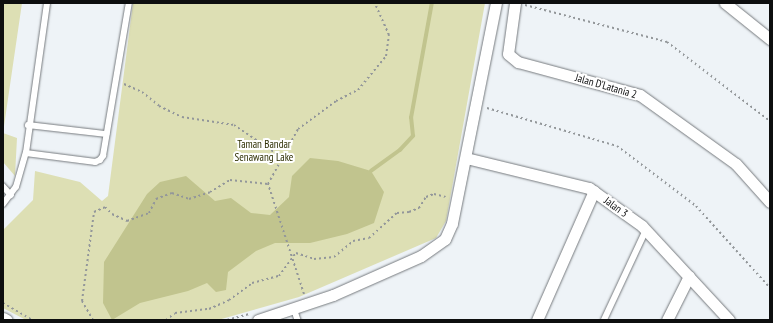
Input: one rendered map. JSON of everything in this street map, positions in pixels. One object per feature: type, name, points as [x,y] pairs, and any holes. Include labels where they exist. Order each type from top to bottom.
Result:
[{"type":"street","points":[[262,317],[308,303],[421,256],[445,239],[452,223],[496,3]]},
{"type":"street","points":[[725,3],[770,39]]},
{"type":"street","name":"Jalan D’Latania 2","points":[[519,4],[508,54],[518,62],[640,95],[736,164],[770,202]]},
{"type":"street","name":"Jalan 3","points":[[466,158],[589,188],[594,191],[646,230],[729,320]]},
{"type":"street","points":[[537,320],[594,191]]},
{"type":"street","points":[[667,320],[689,276]]},
{"type":"street","points":[[3,318],[7,320]]},
{"type":"lane","points":[[3,204],[16,187],[26,153],[28,125],[47,3]]},
{"type":"lane","points":[[26,153],[95,162],[103,156],[114,79],[129,3]]},
{"type":"lane","points":[[28,125],[106,134]]},
{"type":"lane","points":[[3,186],[11,195]]},
{"type":"lane","points":[[604,320],[646,230]]},
{"type":"lane","points":[[294,308],[298,320]]},
{"type":"path","points":[[308,303],[286,245],[268,184],[298,130],[336,101],[358,90],[386,56],[389,35],[375,3]]},
{"type":"path","points":[[519,4],[667,42],[770,121]]},
{"type":"path","points":[[114,79],[182,117],[234,126],[283,158]]},
{"type":"path","points":[[487,108],[617,146],[696,206],[770,288]]},
{"type":"path","points":[[93,320],[82,301],[94,212],[105,207],[112,214],[127,221],[149,213],[158,197],[175,192],[189,199],[210,192],[230,180],[268,184]]},
{"type":"path","points":[[166,320],[175,312],[209,309],[229,300],[252,283],[279,276],[296,253],[314,259],[334,257],[353,240],[369,238],[397,213],[409,212],[419,208],[426,197],[434,194],[457,199]]},
{"type":"path","points":[[3,303],[33,320]]},
{"type":"path","points":[[227,320],[262,317]]},
{"type":"green space","points":[[3,3],[22,3],[3,133]]},
{"type":"green space","name":"Taman Bandar Senawang Lake","points":[[133,3],[485,3],[446,221],[436,238],[299,297],[218,320],[26,320],[3,308],[3,230],[33,200],[35,171],[80,182],[102,201],[108,196]]},
{"type":"green space","points":[[3,133],[17,138],[15,176],[3,162]]},
{"type":"shaded area","points":[[310,158],[338,161],[371,171],[384,192],[374,223],[347,234],[310,243],[275,243],[256,251],[228,272],[226,290],[216,292],[207,283],[188,291],[140,303],[112,320],[103,303],[104,262],[147,194],[160,182],[186,176],[215,201],[231,198],[251,213],[270,215],[289,197],[292,176]]},
{"type":"waterway","points":[[371,171],[400,150],[413,136],[411,118],[432,3]]}]
